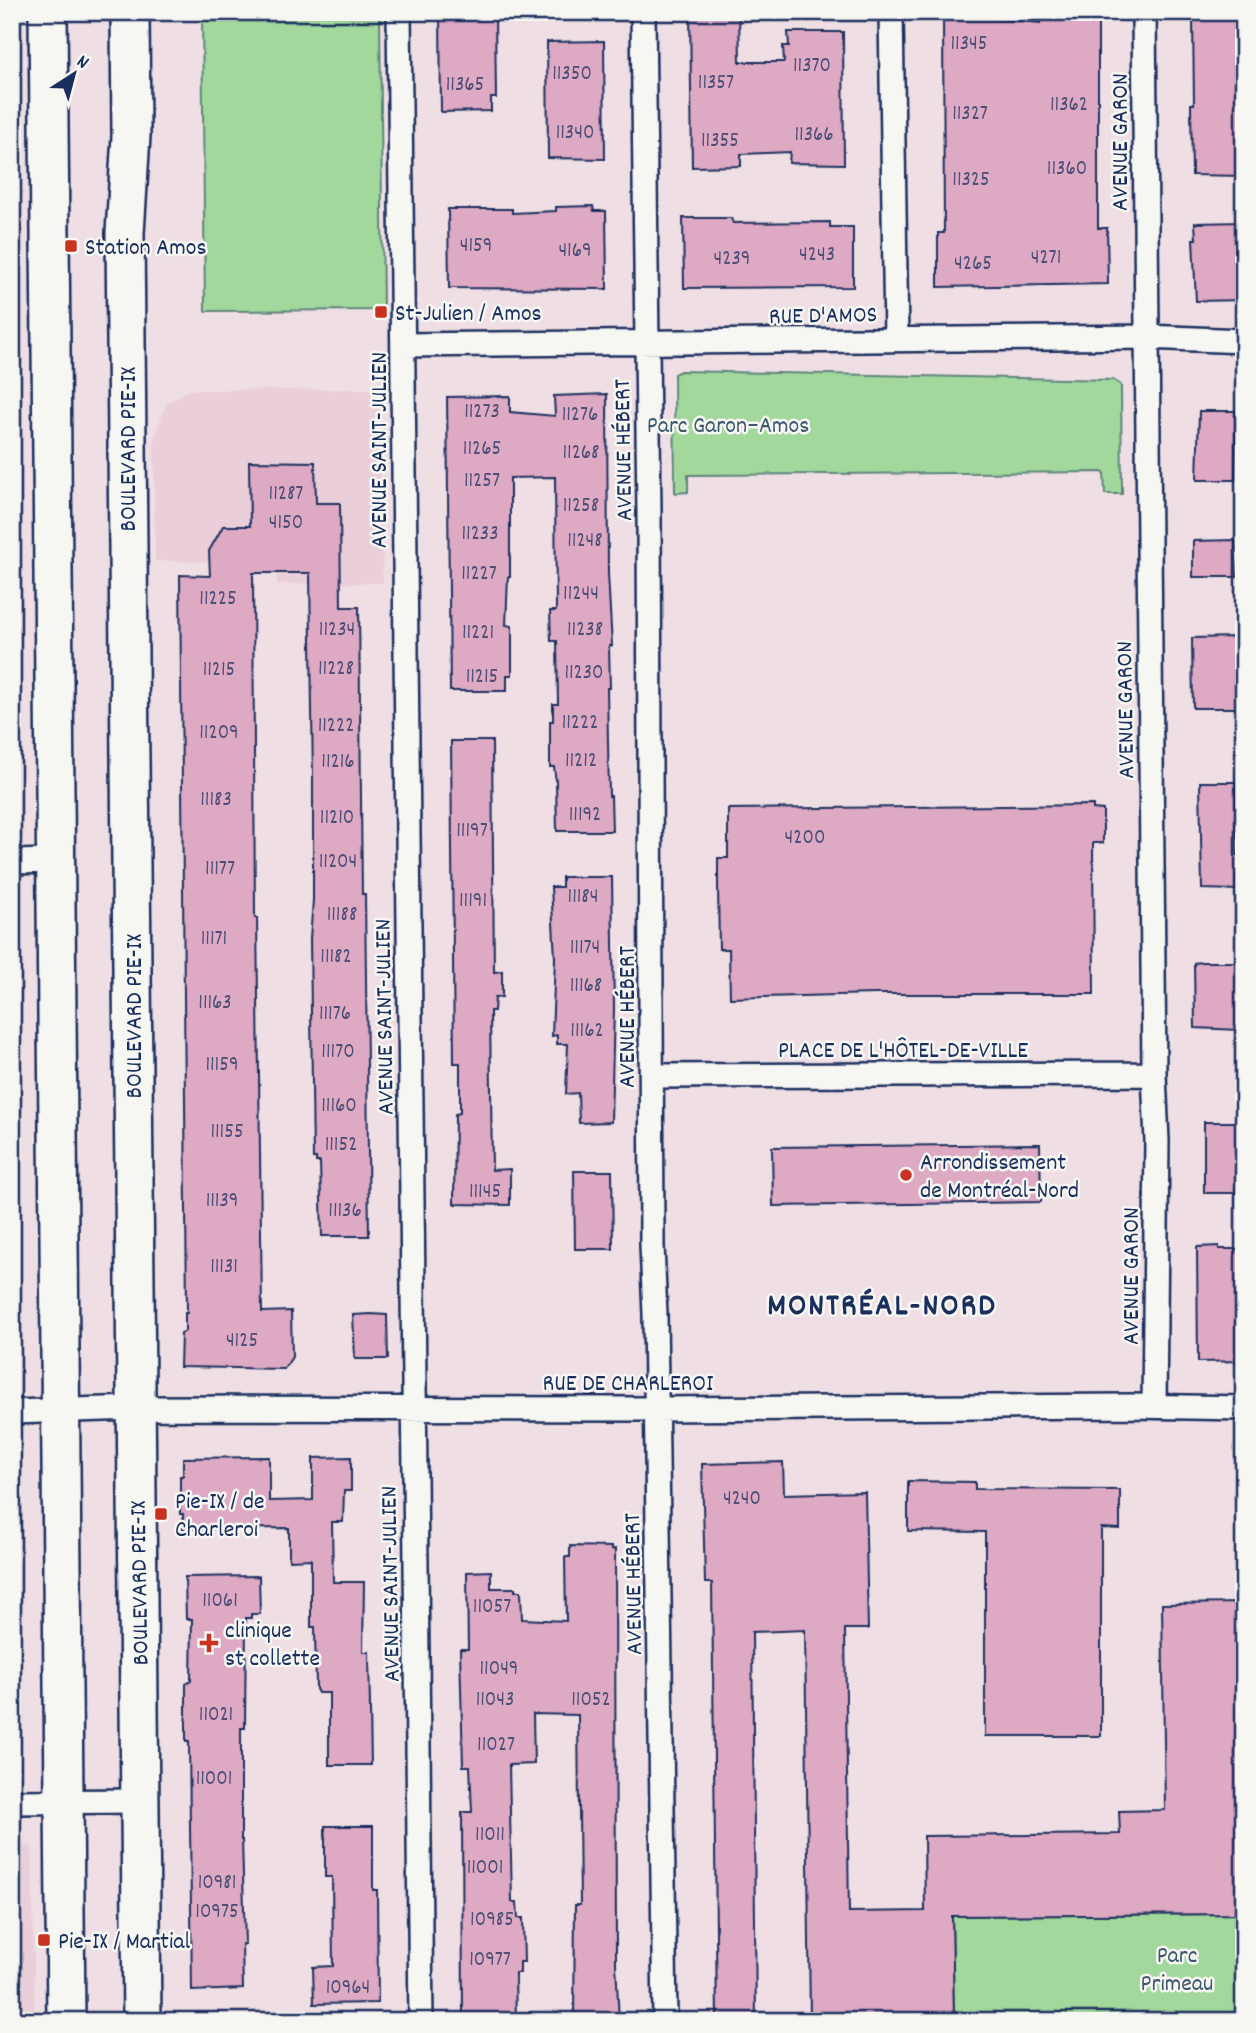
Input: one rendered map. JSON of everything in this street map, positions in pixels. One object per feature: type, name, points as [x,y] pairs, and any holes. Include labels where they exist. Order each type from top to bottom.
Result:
[{"type":"main road","points":[[48,12],[66,2021]]},
{"type":"main road","name":"BOULEVARD PIE-IX","points":[[130,12],[131,136],[125,233],[142,2021]]},
{"type":"street","name":"AVENUE SAINT-JULIEN","points":[[399,12],[421,2021]]},
{"type":"street","name":"AVENUE HÉBERT","points":[[643,12],[653,1076],[652,1245],[665,2021]]},
{"type":"street","points":[[891,12],[896,339]]},
{"type":"street","name":"AVENUE GARON","points":[[1144,12],[1154,1074],[1157,1141],[1154,1406]]},
{"type":"street","name":"RUE D'AMOS","points":[[404,345],[1146,337],[1244,341]]},
{"type":"street","points":[[12,862],[55,861]]},
{"type":"street","name":"PLACE DE L'HÔTEL-DE-VILLE","points":[[653,1076],[1154,1074]]},
{"type":"street","name":"RUE DE CHARLEROI","points":[[12,1412],[136,1408],[1244,1408]]},
{"type":"street","points":[[12,1802],[141,1801]]},
{"type":"shaded area","points":[[379,389],[383,583],[277,584],[276,562],[155,561],[154,438],[166,404],[189,390]]},
{"type":"shaded area","points":[[12,1845],[32,1846],[35,2021],[12,2021]]},
{"type":"green space","points":[[202,12],[380,12],[383,310],[205,311]]},
{"type":"green space","name":"Parc Garon–Amos","points":[[680,371],[1113,380],[1121,385],[1122,494],[1105,494],[1104,472],[688,475],[688,492],[675,493],[674,374]]},
{"type":"green space","name":"Parc Primeau","points":[[1244,1914],[1244,2021],[810,2021],[810,2018],[954,2017],[952,1916]]},
{"type":"building","points":[[440,12],[495,12],[496,98],[491,98],[491,111],[441,112]]},
{"type":"building","points":[[690,12],[739,12],[740,62],[784,62],[783,46],[789,46],[788,32],[843,32],[844,164],[789,163],[790,152],[741,154],[741,166],[692,167]]},
{"type":"building","points":[[943,12],[997,12],[997,19],[1040,23],[1040,12],[1098,12],[1098,228],[1107,228],[1108,284],[938,287],[938,233],[944,233]]},
{"type":"building","points":[[1193,18],[1244,18],[1244,176],[1192,175]]},
{"type":"building","points":[[604,41],[605,159],[548,158],[547,42]]},
{"type":"building","points":[[593,206],[594,211],[606,211],[607,289],[449,288],[448,209],[512,209],[512,213],[556,211],[556,207]]},
{"type":"building","points":[[683,218],[731,218],[733,223],[830,222],[830,227],[853,227],[853,287],[684,288]]},
{"type":"building","points":[[1244,222],[1244,300],[1196,301],[1193,239],[1196,239],[1195,223]]},
{"type":"building","points":[[607,394],[608,574],[612,646],[609,646],[610,688],[607,688],[612,831],[557,831],[556,782],[554,767],[550,767],[550,721],[553,721],[553,704],[558,704],[557,641],[551,641],[550,611],[556,611],[555,477],[510,478],[510,577],[506,625],[512,626],[512,675],[507,675],[507,691],[450,691],[447,397],[510,396],[510,412],[555,416],[554,396]]},
{"type":"building","points":[[1199,411],[1236,411],[1235,480],[1197,480]]},
{"type":"building","points":[[249,461],[315,462],[316,503],[340,503],[341,607],[359,607],[369,1236],[322,1236],[320,1162],[313,1158],[310,573],[253,573],[255,918],[262,1312],[291,1311],[292,1357],[284,1369],[180,1367],[181,1334],[185,1331],[187,1313],[180,575],[210,576],[209,551],[223,526],[250,526]]},
{"type":"building","points":[[1235,540],[1237,577],[1193,577],[1193,541]]},
{"type":"building","points":[[1236,637],[1236,645],[1244,645],[1244,708],[1193,708],[1192,638]]},
{"type":"building","points":[[451,741],[492,741],[494,972],[502,971],[502,997],[495,997],[494,1011],[490,1011],[492,1170],[510,1169],[510,1205],[454,1204],[455,1114],[460,1113],[460,1063],[454,1063]]},
{"type":"building","points":[[1200,782],[1236,782],[1237,855],[1244,855],[1244,877],[1236,876],[1237,890],[1202,889]]},
{"type":"building","points":[[1093,805],[1093,809],[1103,810],[1103,843],[1093,843],[1094,994],[875,994],[730,998],[729,949],[719,949],[718,885],[718,858],[728,858],[728,809]]},
{"type":"building","points":[[562,877],[612,877],[614,1009],[611,1122],[579,1123],[578,1093],[566,1094],[568,1044],[557,1044],[557,1035],[552,1036],[555,958],[551,887],[562,887]]},
{"type":"building","points":[[1238,962],[1238,969],[1244,969],[1244,1022],[1239,1022],[1239,1030],[1195,1028],[1194,963]]},
{"type":"building","points":[[1204,1122],[1244,1122],[1244,1193],[1204,1193]]},
{"type":"building","name":"Arrondissement de Montréal-Nord","points":[[1040,1144],[1041,1202],[773,1206],[772,1147]]},
{"type":"building","points":[[574,1171],[612,1171],[613,1249],[575,1249]]},
{"type":"building","points":[[1219,1246],[1219,1249],[1244,1249],[1244,1361],[1198,1362],[1197,1247]]},
{"type":"building","points":[[353,1315],[387,1315],[388,1359],[355,1359]]},
{"type":"building","points":[[269,1457],[269,1501],[313,1500],[313,1458],[351,1457],[351,1491],[344,1491],[343,1522],[332,1522],[333,1582],[364,1582],[363,1652],[369,1652],[371,1765],[329,1765],[329,1693],[318,1693],[316,1689],[315,1627],[311,1627],[311,1559],[289,1560],[289,1528],[183,1529],[183,1514],[180,1514],[180,1476],[183,1476],[183,1458]]},
{"type":"building","points":[[783,1462],[784,1494],[865,1492],[868,1629],[845,1629],[849,1912],[925,1911],[924,1836],[1120,1834],[1119,1811],[1165,1810],[1162,1604],[1244,1603],[1244,1914],[952,1916],[954,2017],[810,2018],[805,1630],[752,1632],[756,2021],[717,2021],[712,1583],[705,1583],[702,1464]]},
{"type":"building","points":[[908,1481],[975,1482],[975,1489],[1120,1490],[1120,1529],[1101,1528],[1101,1736],[985,1736],[985,1532],[908,1531]]},
{"type":"building","points":[[570,1546],[615,1549],[616,1963],[619,2021],[574,2021],[575,1905],[580,1905],[578,1715],[533,1714],[534,1764],[509,1765],[512,1902],[517,1902],[518,1918],[523,1918],[524,1962],[520,1962],[520,1973],[515,1973],[516,2021],[463,2021],[462,1812],[472,1812],[470,1766],[463,1766],[460,1649],[468,1649],[467,1572],[491,1571],[491,1588],[515,1588],[515,1591],[521,1591],[522,1619],[566,1621],[565,1557],[570,1557]]},
{"type":"building","points":[[259,1576],[260,1614],[251,1614],[251,1618],[246,1618],[245,1728],[241,1728],[245,1944],[242,1944],[243,1989],[192,1991],[186,1684],[191,1681],[192,1619],[186,1619],[185,1577]]},
{"type":"building","points":[[325,1826],[373,1826],[373,1890],[377,1890],[378,2003],[314,2004],[313,1967],[333,1966],[332,1877],[325,1877]]},
{"type":"place","name":"Station Amos","points":[[71,246]]},
{"type":"place","name":"St-Julien / Amos","points":[[381,312]]},
{"type":"place","name":"Arrondissement de Montréal-Nord","points":[[906,1175]]},
{"type":"place","name":"Pie-IX / de Charleroi","points":[[161,1514]]},
{"type":"place","name":"clinique st collette","points":[[209,1643]]},
{"type":"place","name":"Pie-IX / Martial","points":[[44,1940]]},
{"type":"district","name":"MONTRÉAL-NORD","points":[[882,1303]]}]
